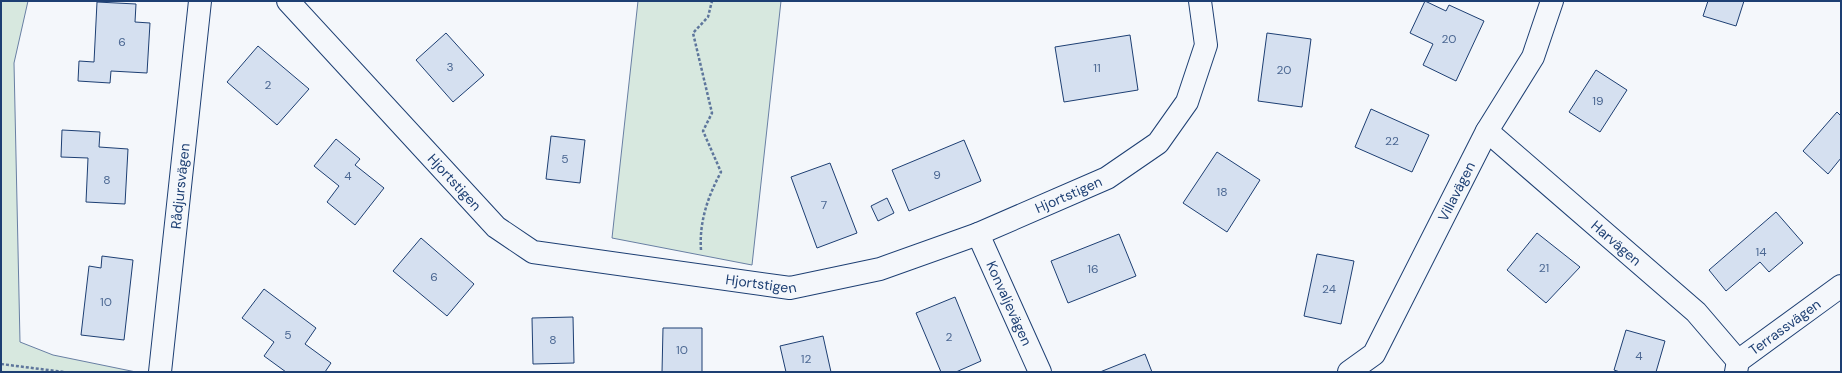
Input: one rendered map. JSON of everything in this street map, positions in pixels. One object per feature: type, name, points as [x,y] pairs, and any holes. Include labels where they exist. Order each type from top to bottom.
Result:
[{"type":"street","name":"Rådjursvägen","points":[[160,372],[200,1]]},
{"type":"street","name":"Hjortstigen","points":[[288,1],[496,227],[533,252],[790,288],[880,269],[978,234],[1107,178],[1158,143],[1187,102],[1206,45],[1200,1]]},
{"type":"street","name":"Villavägen","points":[[1349,372],[1374,354],[1487,131],[1532,57],[1552,1]]},
{"type":"street","name":"Harvägen","points":[[1487,131],[1696,312],[1737,367]]},
{"type":"street","name":"Konvaljevägen","points":[[978,234],[1040,372]]},
{"type":"street","name":"Terrassvägen","points":[[1737,367],[1841,286]]},
{"type":"path","points":[[703,276],[700,232],[711,192],[721,172],[703,131],[712,113],[693,33],[708,17],[712,1]]},
{"type":"path","points":[[1,364],[64,372]]},
{"type":"shaded area","points":[[1,1],[28,1],[14,63],[20,342],[53,355],[136,372],[1,372]]},
{"type":"shaded area","points":[[638,1],[781,1],[752,265],[612,238]]},
{"type":"building","points":[[1425,1],[1446,11],[1449,5],[1484,21],[1456,81],[1423,65],[1433,44],[1410,33]]},
{"type":"building","points":[[1708,1],[1744,1],[1736,26],[1703,16]]},
{"type":"building","points":[[97,2],[136,4],[135,22],[150,23],[147,73],[111,71],[110,83],[78,81],[79,61],[94,62]]},
{"type":"building","points":[[446,33],[484,75],[453,102],[416,60]]},
{"type":"building","points":[[1267,33],[1311,39],[1302,107],[1258,101]]},
{"type":"building","points":[[1130,35],[1138,90],[1064,102],[1055,47]]},
{"type":"building","points":[[258,46],[309,89],[277,125],[227,82]]},
{"type":"building","points":[[1596,70],[1627,90],[1600,132],[1569,112]]},
{"type":"building","points":[[1371,109],[1429,135],[1412,172],[1355,147]]},
{"type":"building","points":[[1837,112],[1841,116],[1841,158],[1828,174],[1803,151]]},
{"type":"building","points":[[62,130],[100,132],[99,147],[128,149],[125,204],[86,202],[88,158],[61,157]]},
{"type":"building","points":[[551,136],[585,140],[580,183],[546,179]]},
{"type":"building","points":[[336,139],[360,159],[355,165],[384,188],[355,225],[327,202],[339,186],[314,166]]},
{"type":"building","points":[[964,140],[981,181],[909,211],[892,170]]},
{"type":"building","points":[[1217,152],[1260,180],[1227,232],[1183,203]]},
{"type":"building","points":[[830,163],[857,233],[817,248],[791,177]]},
{"type":"building","points":[[887,198],[894,213],[878,221],[871,206]]},
{"type":"building","points":[[1776,212],[1803,243],[1769,272],[1760,262],[1726,291],[1709,270]]},
{"type":"building","points":[[1537,233],[1580,267],[1546,303],[1507,270]]},
{"type":"building","points":[[1119,234],[1136,276],[1068,303],[1051,261]]},
{"type":"building","points":[[421,238],[474,284],[447,316],[393,271]]},
{"type":"building","points":[[1317,254],[1354,261],[1341,324],[1304,316]]},
{"type":"building","points":[[102,256],[133,260],[124,340],[81,335],[89,266],[101,268]]},
{"type":"building","points":[[264,289],[316,328],[305,344],[331,363],[325,372],[286,372],[264,356],[274,342],[242,318]]},
{"type":"building","points":[[955,297],[981,361],[956,372],[941,372],[916,313]]},
{"type":"building","points":[[573,317],[574,363],[533,364],[532,318]]},
{"type":"building","points":[[663,328],[702,328],[702,372],[662,372]]},
{"type":"building","points":[[1626,330],[1665,341],[1656,372],[1620,372],[1614,370]]},
{"type":"building","points":[[823,336],[831,372],[786,372],[780,346]]},
{"type":"building","points":[[1145,354],[1152,372],[1100,372]]}]
